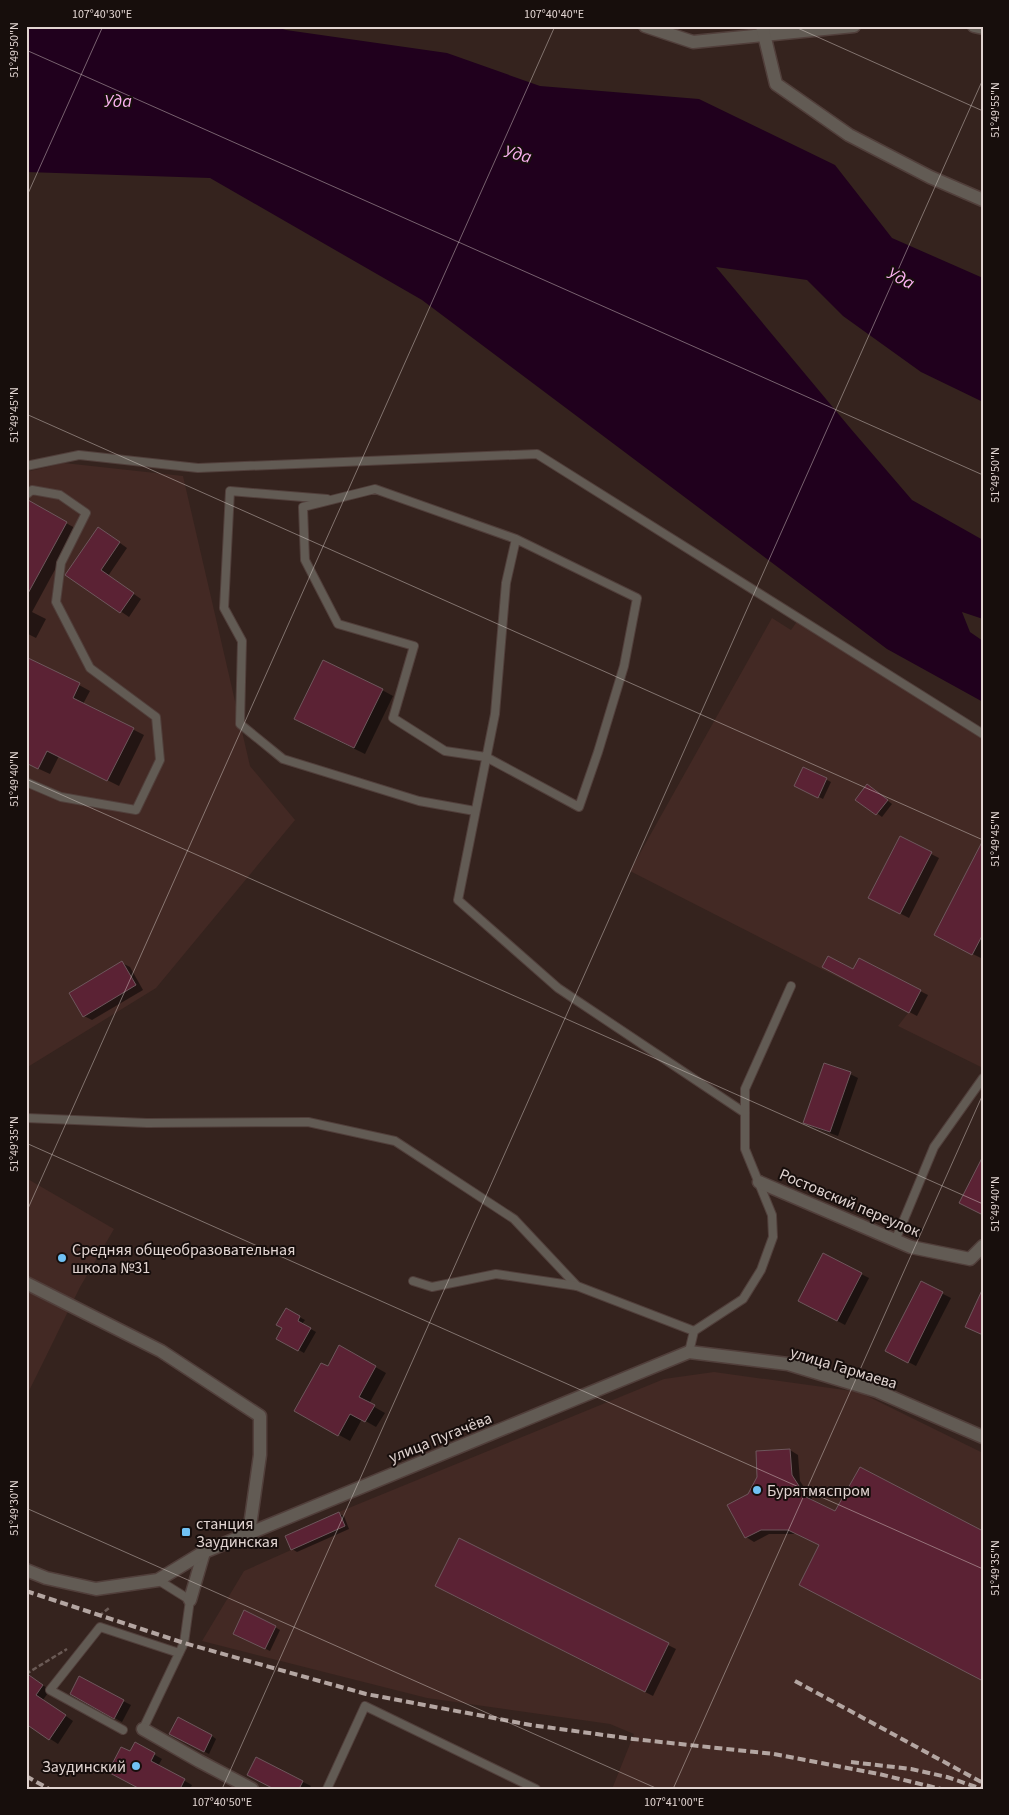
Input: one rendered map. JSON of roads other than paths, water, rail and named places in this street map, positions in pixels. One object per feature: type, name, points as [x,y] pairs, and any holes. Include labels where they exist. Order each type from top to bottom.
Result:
[{"type":"street","points":[[645,26],[692,42],[762,31],[854,26]]},
{"type":"street","points":[[974,26],[983,28]]},
{"type":"street","points":[[762,31],[776,84],[849,136],[930,177],[983,200]]},
{"type":"street","name":"Ростовский переулок","points":[[759,1182],[911,1248],[970,1260],[983,1246]]},
{"type":"street","points":[[26,1284],[162,1351],[260,1416],[260,1455],[249,1534]]},
{"type":"street","name":"улица Пугачёва","points":[[26,1570],[46,1578],[96,1589],[158,1580],[204,1552],[689,1352]]},
{"type":"street","name":"улица Гармаева","points":[[689,1352],[788,1364],[876,1391],[983,1437]]},
{"type":"street","points":[[190,1600],[204,1552]]},
{"type":"street","points":[[144,1729],[252,1789]]},
{"type":"lane","points":[[26,466],[79,455],[198,468],[537,454],[983,734]]},
{"type":"lane","points":[[375,489],[516,539],[636,598],[624,666],[579,807],[486,757],[445,751],[393,718],[414,646],[338,624],[305,560],[303,507],[375,489]]},
{"type":"lane","points":[[26,495],[32,490],[60,495],[86,513],[61,563],[56,602],[90,668],[156,717],[160,760],[136,810],[61,797],[26,782]]},
{"type":"lane","points":[[334,499],[230,491],[224,608],[242,641],[240,724],[283,758],[419,801],[475,810]]},
{"type":"lane","points":[[516,539],[506,583],[494,714],[458,900],[558,988],[745,1113]]},
{"type":"lane","points":[[689,1352],[694,1331],[743,1299],[761,1270],[773,1237],[772,1215],[745,1149],[745,1089],[791,986]]},
{"type":"lane","points":[[895,1241],[934,1147],[983,1078]]},
{"type":"lane","points":[[26,1118],[148,1122],[308,1122],[395,1141],[514,1219],[577,1286]]},
{"type":"lane","points":[[412,1282],[432,1287],[496,1274],[577,1286],[694,1331]]},
{"type":"lane","points":[[144,1729],[184,1643],[190,1600],[158,1580]]},
{"type":"lane","points":[[123,1730],[50,1690],[100,1627],[179,1653]]},
{"type":"lane","points":[[327,1789],[365,1706],[536,1789]]},
{"type":"water","name":"Уда","points":[[26,26],[273,26],[286,30],[447,53],[540,86],[699,99],[835,165],[892,238],[983,278],[983,402],[921,372],[843,316],[807,280],[716,267],[912,500],[983,540],[983,619],[962,612],[970,632],[983,641],[983,702],[887,649],[422,300],[210,178],[26,172]]},
{"type":"railway","points":[[26,1591],[184,1643],[366,1694],[531,1725],[633,1739],[774,1754],[879,1774],[941,1789]]},
{"type":"railway","points":[[795,1681],[983,1783]]},
{"type":"railway","points":[[851,1762],[911,1769],[947,1777],[982,1789]]},
{"type":"railway","points":[[26,1776],[49,1789]]},
{"type":"place","name":"Средняя общеобразовательная школа №31","points":[[62,1258]]},
{"type":"place","name":"Бурятмяспром","points":[[757,1490]]},
{"type":"place","name":"станция Заудинская","points":[[186,1532]]},
{"type":"place","name":"Заудинский","points":[[136,1766]]}]
